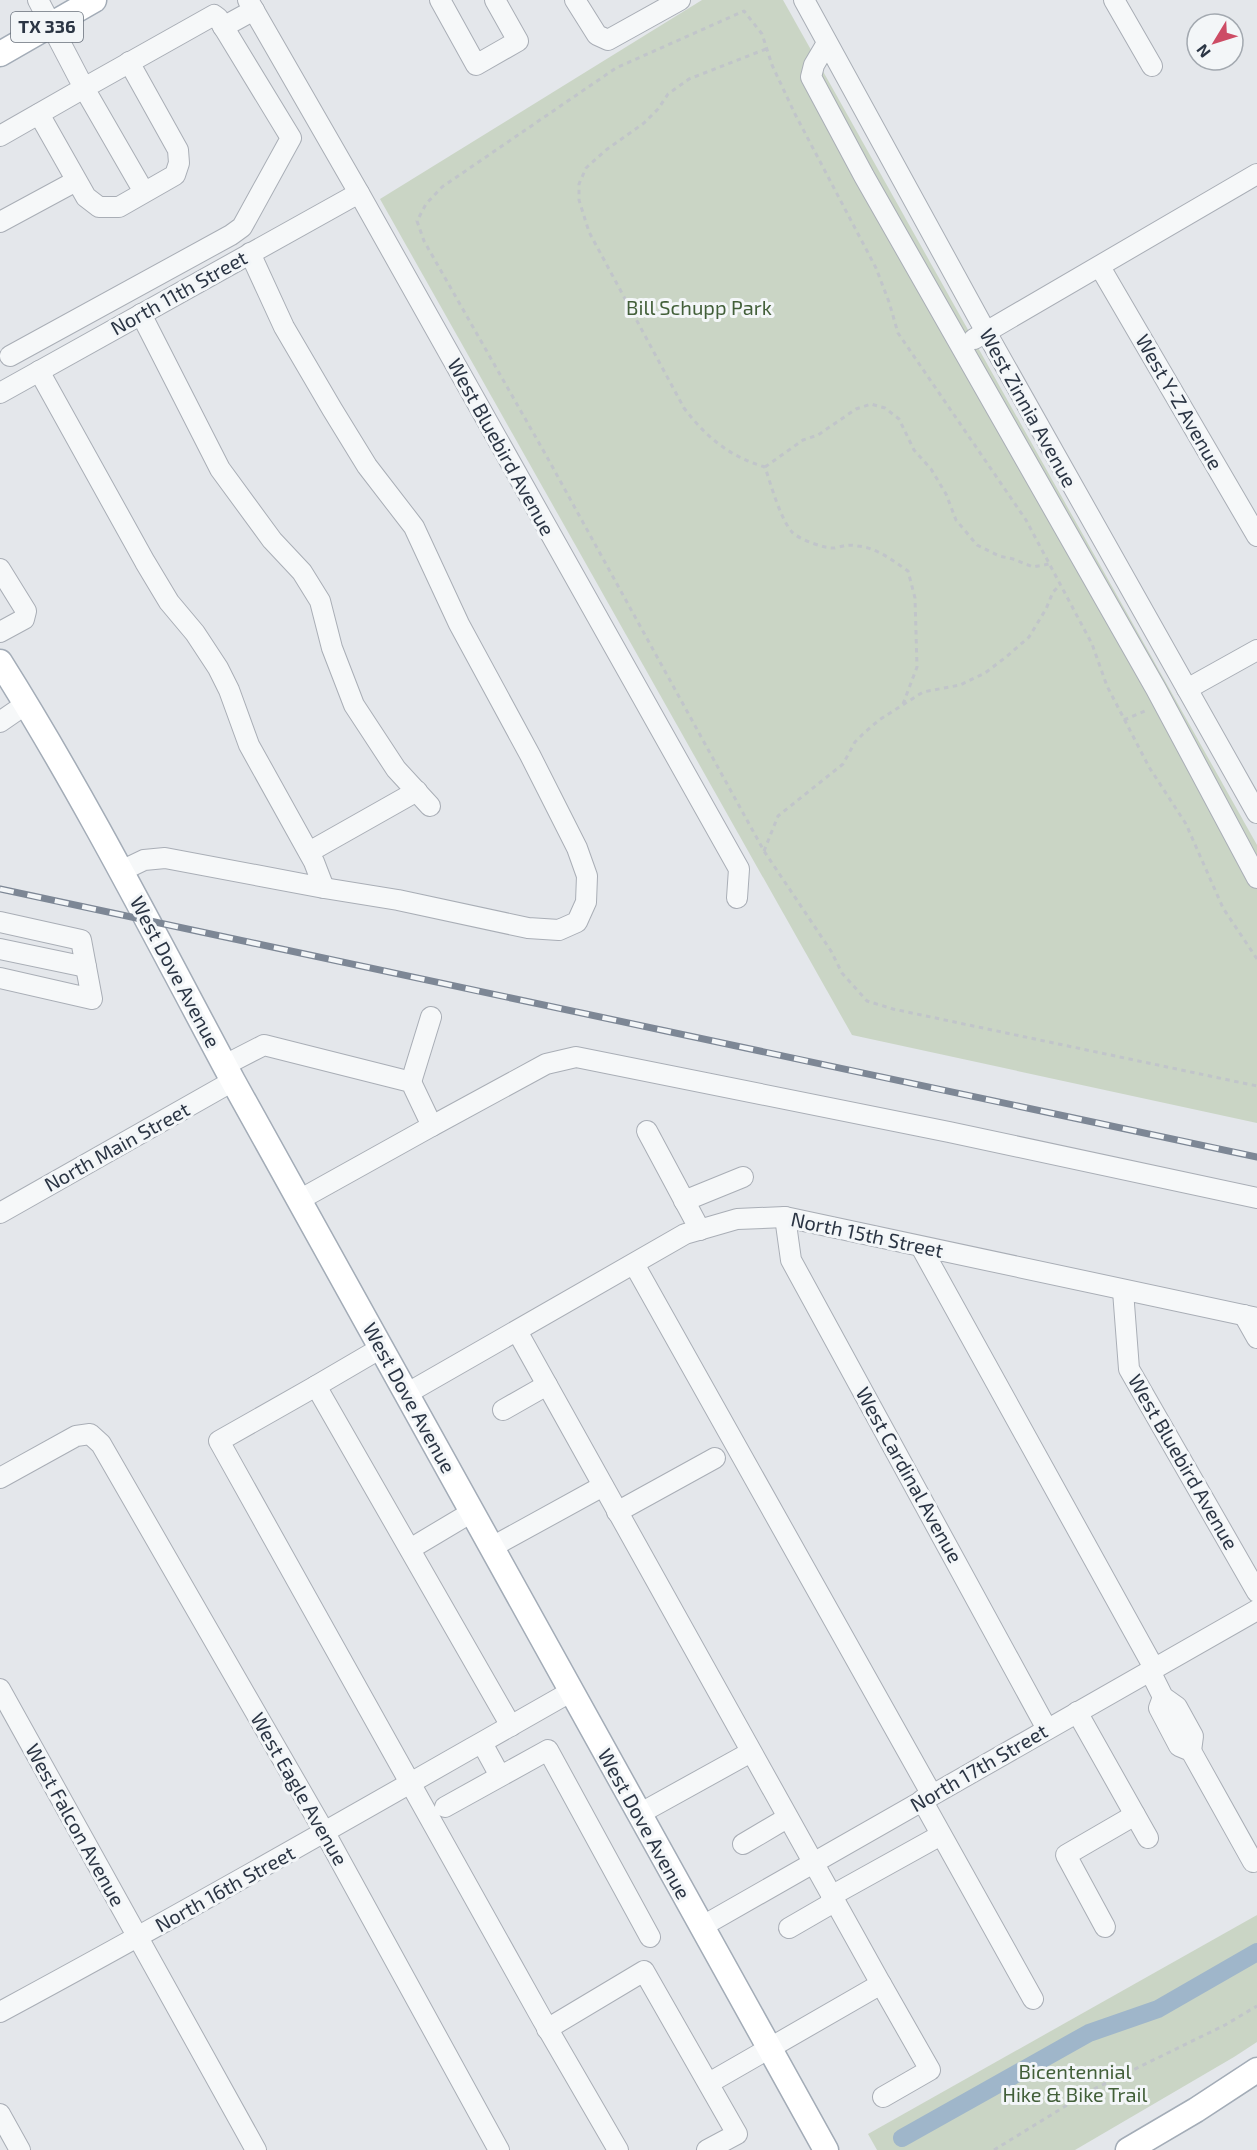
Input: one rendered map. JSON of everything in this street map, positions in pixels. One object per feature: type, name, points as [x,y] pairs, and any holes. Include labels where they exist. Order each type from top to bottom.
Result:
[{"type":"main road","name":"TX 336","points":[[0,54],[94,0]]},
{"type":"main road","name":"West Dove Avenue","points":[[0,662],[121,871],[229,1073],[821,2143]]},
{"type":"main road","points":[[1128,2150],[1257,2070]]},
{"type":"street","points":[[38,0],[84,88],[144,192]]},
{"type":"street","points":[[440,0],[476,65],[518,41],[495,0]]},
{"type":"street","points":[[575,0],[597,35],[608,40],[680,0]]},
{"type":"street","name":"West Zinnia Avenue","points":[[804,0],[986,332],[1257,813]]},
{"type":"street","points":[[1114,0],[1152,66]]},
{"type":"street","points":[[223,27],[251,5]]},
{"type":"street","name":"West Bluebird Avenue","points":[[251,5],[739,869],[737,898]]},
{"type":"street","points":[[0,136],[214,15],[291,138]]},
{"type":"street","points":[[827,43],[814,65],[811,77],[864,176],[1163,703],[1257,878]]},
{"type":"street","points":[[39,114],[86,197],[99,207],[120,207],[175,175],[179,163],[178,150],[129,62]]},
{"type":"street","points":[[318,122],[291,138],[242,227],[231,236],[5,347],[14,382],[145,562],[169,602],[195,633],[218,668],[229,690],[249,745],[309,852],[324,888]]},
{"type":"street","points":[[961,347],[1257,174]]},
{"type":"street","points":[[0,222],[76,181]]},
{"type":"street","name":"North 11th Street","points":[[14,382],[359,193]]},
{"type":"street","points":[[121,871],[144,860],[165,858],[398,900],[528,928],[559,930],[577,922],[586,902],[587,876],[572,838],[459,624],[414,527],[367,466],[332,409],[284,327],[250,253]]},
{"type":"street","name":"West Y-Z Avenue","points":[[1100,267],[1257,536]]},
{"type":"street","points":[[141,314],[220,470],[272,540],[302,572],[320,602],[332,648],[354,705],[396,769],[430,806]]},
{"type":"street","points":[[0,569],[26,611],[24,620],[0,632]]},
{"type":"street","points":[[1186,689],[1257,650]]},
{"type":"street","points":[[0,722],[26,704]]},
{"type":"street","points":[[309,852],[417,791]]},
{"type":"street","points":[[0,922],[81,940],[92,999],[0,978]]},
{"type":"street","points":[[0,949],[86,967]]},
{"type":"street","points":[[431,1017],[411,1082],[432,1126]]},
{"type":"street","name":"North Main Street","points":[[0,1213],[229,1073],[264,1046],[411,1082]]},
{"type":"street","points":[[299,1200],[546,1064],[576,1057],[949,1132],[1257,1198]]},
{"type":"street","points":[[647,1131],[700,1230]]},
{"type":"street","points":[[684,1201],[743,1177]]},
{"type":"street","name":"North 15th Street","points":[[406,1394],[685,1234],[737,1219],[785,1217],[1251,1317]]},
{"type":"street","name":"West Cardinal Avenue","points":[[785,1217],[791,1260],[1047,1729]]},
{"type":"street","points":[[921,1247],[1152,1669],[1163,1697],[1159,1708],[1179,1746],[1191,1751],[1253,1862],[1257,1860]]},
{"type":"street","points":[[634,1264],[927,1798],[941,1835],[1034,1999]]},
{"type":"street","name":"West Bluebird Avenue","points":[[1123,1291],[1129,1369],[1257,1592]]},
{"type":"street","points":[[1251,1317],[1257,1338]]},
{"type":"street","points":[[517,1331],[787,1818],[930,2070],[883,2097]]},
{"type":"street","points":[[381,1348],[219,1441],[618,2150]]},
{"type":"street","points":[[503,1410],[547,1385]]},
{"type":"street","points":[[316,1386],[511,1726]]},
{"type":"street","name":"West Eagle Avenue","points":[[0,1478],[76,1436],[90,1434],[107,1452],[325,1833],[499,2150]]},
{"type":"street","points":[[618,1512],[715,1458]]},
{"type":"street","points":[[492,1547],[603,1486]]},
{"type":"street","points":[[410,1549],[472,1512]]},
{"type":"street","name":"North 17th Street","points":[[701,1927],[1257,1610]]},
{"type":"street","name":"West Falcon Avenue","points":[[0,1689],[256,2150]]},
{"type":"street","name":"North 16th Street","points":[[0,2012],[138,1938],[572,1691]]},
{"type":"street","points":[[1077,1712],[1148,1838]]},
{"type":"street","points":[[482,1743],[500,1776]]},
{"type":"street","points":[[445,1807],[548,1750],[650,1937]]},
{"type":"street","points":[[639,1814],[751,1752]]},
{"type":"street","points":[[1105,1927],[1066,1855],[1135,1815]]},
{"type":"street","points":[[743,1844],[787,1818]]},
{"type":"street","points":[[789,1928],[941,1835]]},
{"type":"street","points":[[548,2029],[644,1971],[737,2134],[707,2150]]},
{"type":"street","points":[[709,2083],[881,1984]]},
{"type":"street","points":[[0,2114],[20,2150]]},
{"type":"street","points":[[1160,2150],[1162,2141],[1178,2121]]},
{"type":"path","points":[[1257,959],[1223,908],[1186,824],[1149,767],[1124,720],[1107,686],[1092,644],[1026,520],[898,333],[876,268],[795,114],[772,65],[762,34],[744,11],[616,68],[442,187],[426,204],[417,221],[424,241],[547,457],[764,852],[831,951],[842,973],[867,1001],[905,1012],[1257,1086]]},
{"type":"path","points":[[765,467],[748,462],[720,446],[700,429],[684,408],[589,232],[579,200],[579,184],[586,168],[606,150],[644,123],[658,109],[668,94],[689,79],[766,49]]},
{"type":"path","points":[[765,467],[802,440],[818,435],[856,409],[871,404],[885,408],[899,420],[915,450],[931,469],[946,494],[956,520],[977,545],[999,556],[1013,558],[1033,567],[1049,564]]},
{"type":"path","points":[[765,467],[778,504],[792,533],[816,545],[834,548],[844,545],[859,546],[878,552],[908,571],[915,598],[917,667],[903,704]]},
{"type":"path","points":[[764,852],[778,816],[843,764],[855,742],[863,734],[923,692],[960,685],[985,673],[1029,637],[1046,609],[1053,592],[1060,585]]},
{"type":"path","points":[[1124,720],[1163,703]]},
{"type":"path","points":[[994,2150],[1090,2091],[1225,2025],[1257,2006]]},
{"type":"green space","name":"Bill Schupp Park","points":[[702,0],[783,0],[1257,845],[1257,1123],[852,1035],[380,199]]},
{"type":"green space","name":"Bicentennial Hike & Bike Trail","points":[[1257,1915],[1257,2042],[1234,2057],[1075,2150],[877,2150],[868,2134]]},
{"type":"waterway","points":[[902,2138],[1089,2033],[1158,2009],[1257,1952]]},
{"type":"railway","points":[[0,889],[1257,1157]]}]
